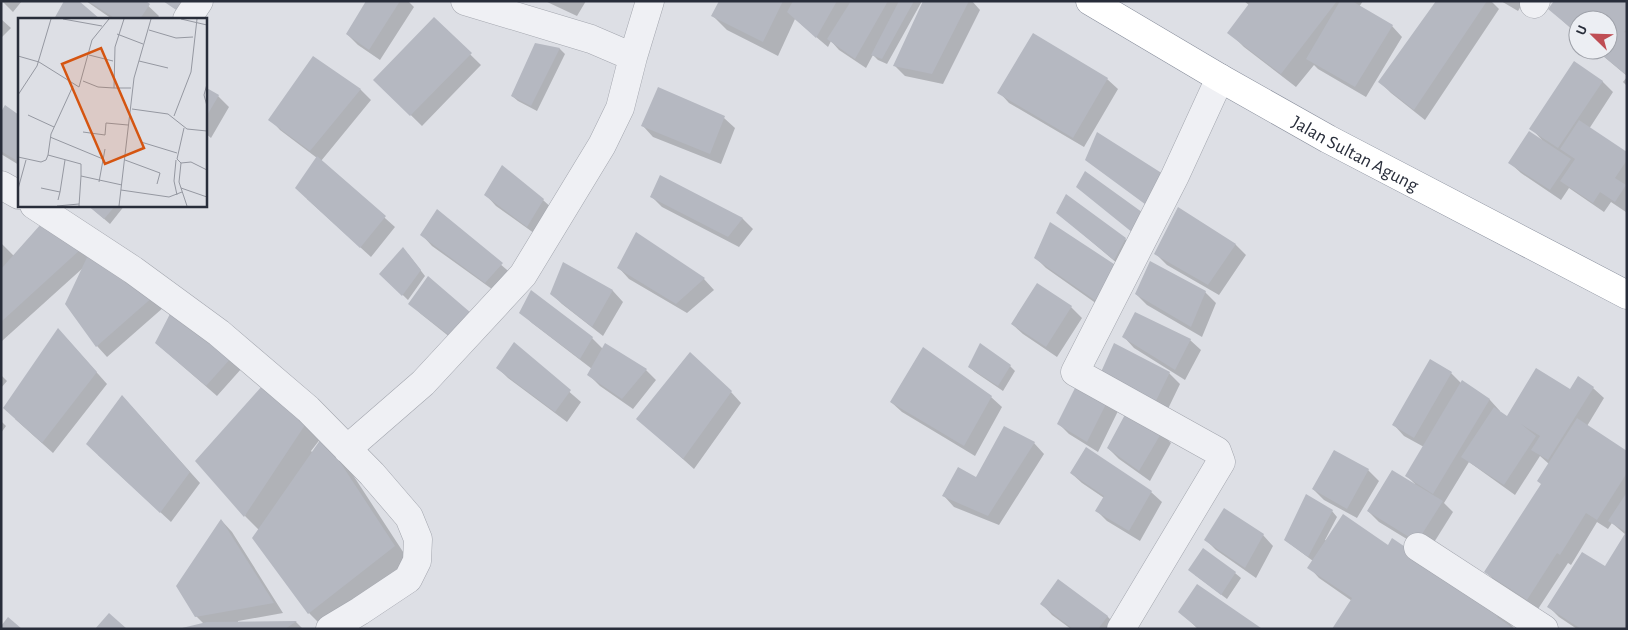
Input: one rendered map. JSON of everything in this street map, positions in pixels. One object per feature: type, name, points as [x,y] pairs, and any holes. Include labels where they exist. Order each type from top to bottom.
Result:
[{"type":"highway","name":"Jalan Sultan Agung","points":[[1090,1],[1220,78],[1328,138],[1627,295]]},
{"type":"street","points":[[187,18],[198,1]]},
{"type":"street","points":[[465,1],[591,39],[633,57]]},
{"type":"street","points":[[347,449],[423,383],[523,275],[602,145],[620,108],[650,1]]},
{"type":"street","points":[[1121,629],[1221,462],[1218,450],[1075,372],[1175,176],[1220,78]]},
{"type":"street","points":[[1,185],[18,195]]},
{"type":"street","points":[[36,206],[133,270],[219,333],[308,408],[372,474],[409,517],[418,539],[417,561],[408,579],[366,620],[330,629]]},
{"type":"street","points":[[1418,547],[1543,629]]},
{"type":"building","points":[[64,1],[79,1],[99,18],[55,18]]},
{"type":"building","points":[[88,1],[146,1],[150,4],[141,18],[114,18]]},
{"type":"building","points":[[163,1],[193,1],[185,16]]},
{"type":"building","points":[[366,1],[400,1],[369,50],[346,34]]},
{"type":"building","points":[[719,1],[783,1],[763,42],[711,16]]},
{"type":"building","points":[[793,1],[837,1],[816,38],[787,12]]},
{"type":"building","points":[[851,1],[888,1],[855,59],[827,39]]},
{"type":"building","points":[[899,1],[914,1],[882,59],[871,55]]},
{"type":"building","points":[[923,1],[969,1],[932,74],[893,66]]},
{"type":"building","points":[[1251,1],[1337,1],[1281,74],[1227,33]]},
{"type":"building","points":[[1340,1],[1352,1],[1393,25],[1355,87],[1306,59]]},
{"type":"building","points":[[1436,1],[1487,1],[1414,110],[1378,82]]},
{"type":"building","points":[[1554,1],[1627,1],[1627,29],[1624,32],[1627,33],[1627,72],[1625,74],[1608,60],[1618,60],[1618,10],[1568,10],[1568,26],[1548,9]]},
{"type":"building","points":[[434,17],[472,53],[410,116],[373,80]]},
{"type":"building","points":[[1033,33],[1108,78],[1073,138],[997,93]]},
{"type":"building","points":[[535,43],[560,48],[531,106],[511,96]]},
{"type":"building","points":[[313,56],[361,89],[310,151],[268,120]]},
{"type":"building","points":[[1574,61],[1603,81],[1558,148],[1529,129]]},
{"type":"building","points":[[658,87],[725,116],[710,154],[641,126]]},
{"type":"building","points":[[206,88],[219,95],[206,117]]},
{"type":"building","points":[[5,105],[18,114],[18,161],[1,151],[1,112]]},
{"type":"building","points":[[1579,120],[1627,152],[1627,160],[1615,178],[1626,185],[1615,202],[1600,192],[1593,203],[1560,181],[1575,159],[1560,149]]},
{"type":"building","points":[[1529,131],[1571,159],[1550,190],[1508,163]]},
{"type":"building","points":[[1097,132],[1171,179],[1153,210],[1085,160]]},
{"type":"building","points":[[317,156],[386,216],[360,248],[295,188]]},
{"type":"building","points":[[502,165],[544,199],[527,227],[484,195]]},
{"type":"building","points":[[1085,171],[1146,215],[1133,233],[1076,187]]},
{"type":"building","points":[[660,175],[743,218],[728,237],[650,197]]},
{"type":"building","points":[[1066,194],[1126,238],[1114,260],[1056,213]]},
{"type":"building","points":[[88,206],[115,206],[104,219]]},
{"type":"building","points":[[1178,207],[1236,244],[1208,285],[1154,254]]},
{"type":"building","points":[[437,209],[503,263],[485,283],[420,235]]},
{"type":"building","points":[[1050,222],[1120,268],[1103,306],[1034,258]]},
{"type":"building","points":[[41,224],[81,249],[1,322],[1,269]]},
{"type":"building","points":[[636,232],[705,278],[676,304],[617,268]]},
{"type":"building","points":[[403,247],[421,270],[402,296],[379,274]]},
{"type":"building","points":[[90,251],[154,296],[96,347],[65,304]]},
{"type":"building","points":[[1150,261],[1206,291],[1191,327],[1135,294]]},
{"type":"building","points":[[563,262],[613,290],[592,327],[550,294]]},
{"type":"building","points":[[428,276],[471,313],[450,336],[408,304]]},
{"type":"building","points":[[1037,283],[1072,306],[1046,347],[1011,324]]},
{"type":"building","points":[[531,290],[593,337],[580,359],[519,313]]},
{"type":"building","points":[[172,310],[232,357],[206,386],[155,343]]},
{"type":"building","points":[[1135,312],[1191,339],[1175,370],[1122,337]]},
{"type":"building","points":[[58,328],[97,372],[42,443],[3,408]]},
{"type":"building","points":[[514,342],[571,390],[555,412],[496,368]]},
{"type":"building","points":[[605,343],[647,369],[622,399],[587,375]]},
{"type":"building","points":[[980,343],[1011,365],[998,386],[968,367]]},
{"type":"building","points":[[1114,343],[1170,372],[1154,405],[1101,372]]},
{"type":"building","points":[[923,347],[992,396],[964,446],[890,402]]},
{"type":"building","points":[[690,352],[732,391],[683,459],[636,419]]},
{"type":"building","points":[[1430,359],[1452,372],[1414,438],[1392,425]]},
{"type":"building","points":[[1536,368],[1570,389],[1578,376],[1594,387],[1548,460],[1531,450],[1540,436],[1521,424],[1536,436],[1504,485],[1461,457],[1494,407],[1507,416]]},
{"type":"building","points":[[1079,380],[1109,398],[1087,442],[1057,424]]},
{"type":"building","points":[[1462,380],[1490,399],[1433,494],[1405,476]]},
{"type":"building","points":[[263,385],[307,422],[244,517],[195,461]]},
{"type":"building","points":[[122,395],[190,472],[160,513],[86,444]]},
{"type":"building","points":[[1128,409],[1162,432],[1139,471],[1107,448]]},
{"type":"building","points":[[1577,418],[1627,451],[1627,473],[1597,520],[1586,513],[1560,555],[1557,553],[1527,600],[1484,572],[1541,484],[1537,481]]},
{"type":"building","points":[[1004,426],[1035,442],[988,516],[942,496],[958,467],[976,477]]},
{"type":"building","points":[[323,436],[395,546],[308,614],[252,538]]},
{"type":"building","points":[[1086,447],[1152,491],[1129,531],[1095,511],[1104,496],[1070,473]]},
{"type":"building","points":[[1334,450],[1369,469],[1347,509],[1312,489]]},
{"type":"building","points":[[1392,470],[1443,501],[1417,542],[1367,511]]},
{"type":"building","points":[[1627,492],[1627,629],[1581,629],[1547,607],[1582,552],[1605,566],[1626,532],[1608,521]]},
{"type":"building","points":[[1306,494],[1333,510],[1308,557],[1284,540]]},
{"type":"building","points":[[1224,508],[1264,534],[1245,568],[1204,540]]},
{"type":"building","points":[[1343,514],[1388,545],[1392,538],[1501,612],[1497,617],[1514,629],[1332,629],[1352,598],[1307,568]]},
{"type":"building","points":[[221,519],[274,603],[195,617],[176,586]]},
{"type":"building","points":[[1203,548],[1236,572],[1221,595],[1188,570]]},
{"type":"building","points":[[1058,579],[1108,616],[1098,629],[1073,629],[1040,604]]},
{"type":"building","points":[[1197,584],[1261,628],[1199,629],[1178,612]]},
{"type":"building","points":[[109,613],[127,629],[95,629]]},
{"type":"building","points":[[8,617],[22,629],[1,629],[1,626]]},
{"type":"building","points":[[297,621],[285,629],[182,628],[207,622]]}]
